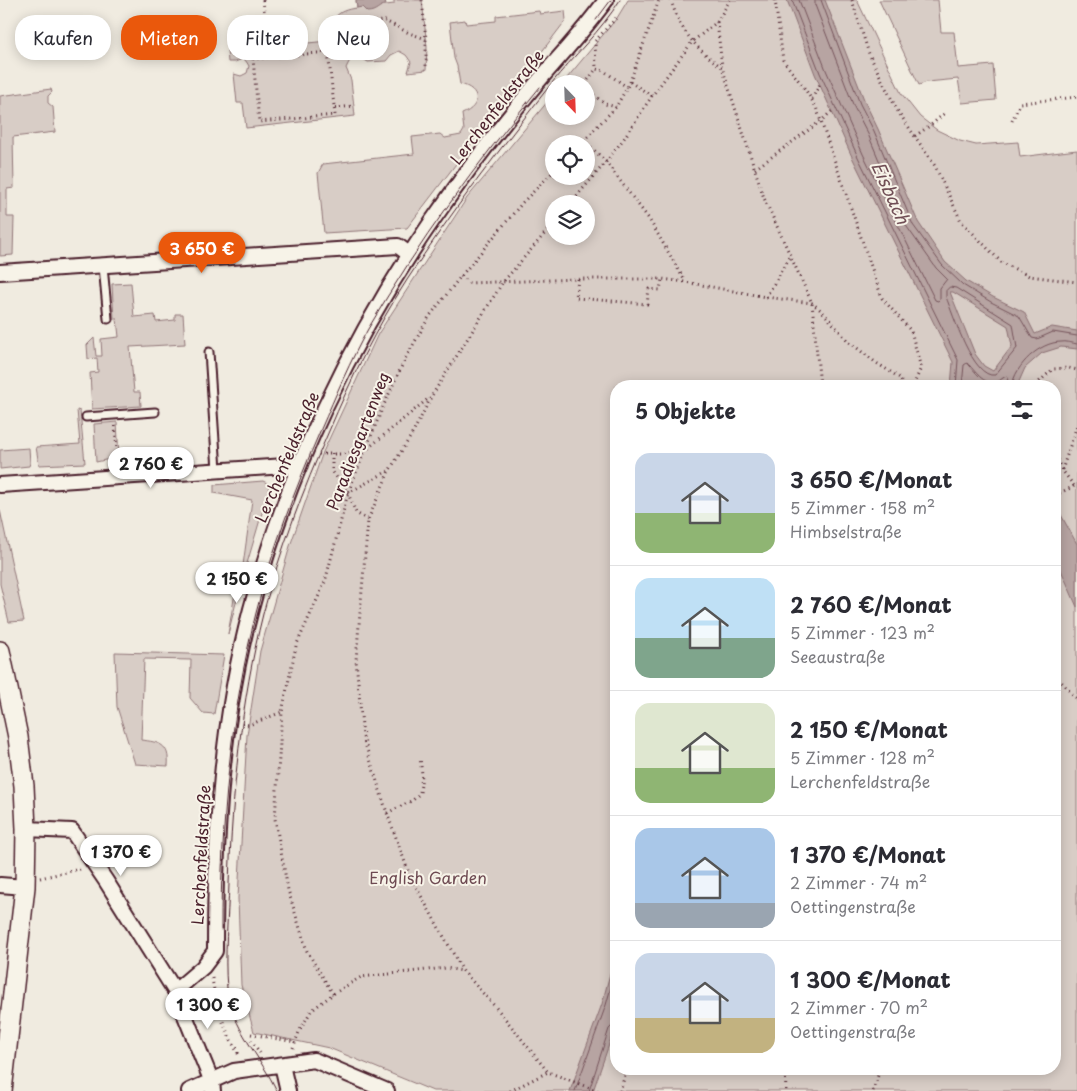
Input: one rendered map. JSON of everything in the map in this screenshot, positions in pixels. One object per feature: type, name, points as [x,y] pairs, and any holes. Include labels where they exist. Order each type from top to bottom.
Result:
[{"type":"main road","points":[[0,651],[18,737],[24,786],[26,829],[25,884],[2,1091]]},
{"type":"street","name":"Lerchenfeldstraße","points":[[175,991],[203,967],[215,951],[219,801],[234,687],[250,610],[261,573],[285,501],[300,465],[351,354],[409,254],[504,124],[606,0]]},
{"type":"street","points":[[0,272],[398,246],[409,254]]},
{"type":"street","points":[[0,485],[300,465]]},
{"type":"street","points":[[26,829],[72,831],[96,865],[175,991],[213,1086]]},
{"type":"street","points":[[0,885],[25,884]]},
{"type":"street","points":[[189,1091],[213,1086],[234,1071],[314,1060],[387,1091]]},
{"type":"street","points":[[282,1065],[288,1091]]},
{"type":"lane","points":[[104,266],[108,319]]},
{"type":"lane","points":[[209,352],[217,470]]},
{"type":"lane","points":[[86,417],[155,412]]},
{"type":"path","points":[[263,0],[265,15]]},
{"type":"path","points":[[422,0],[426,39],[426,70]]},
{"type":"path","points":[[589,135],[616,106],[630,82],[658,0]]},
{"type":"path","points":[[671,0],[675,13],[692,42],[704,54],[722,66]]},
{"type":"path","points":[[578,195],[625,137],[652,96],[692,42],[717,22],[730,0]]},
{"type":"path","points":[[775,0],[783,60],[812,100],[821,121],[882,298],[911,331],[921,368],[916,380]]},
{"type":"path","points":[[852,0],[869,54],[898,110],[935,166],[961,221],[1001,262],[1029,276],[1077,282]]},
{"type":"path","points":[[592,75],[596,69],[595,41],[616,18]]},
{"type":"path","points":[[717,22],[722,66],[764,198],[812,303],[819,380]]},
{"type":"path","points":[[389,23],[426,39]]},
{"type":"path","points":[[253,60],[259,122],[335,115],[329,60]]},
{"type":"path","points":[[596,69],[604,71],[627,87]]},
{"type":"path","points":[[630,82],[652,96]]},
{"type":"path","points":[[812,100],[820,84]]},
{"type":"path","points":[[595,96],[605,104],[616,106]]},
{"type":"path","points":[[1012,121],[1020,103],[1077,97]]},
{"type":"path","points":[[334,108],[354,106]]},
{"type":"path","points":[[755,169],[832,111]]},
{"type":"path","points":[[915,136],[945,114]]},
{"type":"path","points":[[595,151],[606,162],[649,219],[685,282]]},
{"type":"path","name":"Paradiesgartenweg","points":[[333,994],[307,951],[286,881],[275,819],[282,712],[296,646],[325,582],[348,493],[405,359],[429,317],[461,276],[523,202],[545,180]]},
{"type":"path","points":[[545,233],[503,282],[431,397],[414,430],[389,471],[368,520],[356,660],[362,737],[387,813],[410,876],[463,971],[499,1010],[548,1072],[598,1091]]},
{"type":"path","points":[[766,297],[791,254]]},
{"type":"path","points":[[461,276],[469,283],[578,279],[662,279],[812,303],[822,311],[848,341],[900,380]]},
{"type":"path","points":[[578,279],[576,298],[647,304],[649,289],[660,290],[662,279]]},
{"type":"path","points":[[1041,380],[1052,369],[1069,368],[1077,370]]},
{"type":"path","points":[[324,454],[341,454],[366,450],[431,397]]},
{"type":"path","points":[[114,415],[118,462]]},
{"type":"path","points":[[1061,492],[1076,486],[1062,470],[1077,425]]},
{"type":"path","points":[[332,454],[332,471],[348,493],[356,514],[368,520]]},
{"type":"path","points":[[348,493],[389,471]]},
{"type":"path","points":[[1061,682],[1077,699]]},
{"type":"path","points":[[249,725],[282,712]]},
{"type":"path","points":[[387,813],[413,800],[420,793],[422,774],[420,758]]},
{"type":"path","points":[[25,884],[96,865]]},
{"type":"path","points":[[299,1032],[311,1011],[333,994],[361,977],[446,968],[463,971]]},
{"type":"path","points":[[251,1034],[295,1042]]},
{"type":"path","points":[[251,1040],[259,1054],[268,1052]]},
{"type":"path","points":[[238,1046],[238,1053]]},
{"type":"path","points":[[285,1050],[293,1048]]},
{"type":"path","points":[[510,1091],[548,1072]]},
{"type":"path","points":[[620,1091],[625,1075]]},
{"type":"path","points":[[785,1075],[786,1091]]},
{"type":"path","points":[[873,1091],[878,1075]]},
{"type":"green space","points":[[356,0],[385,0],[386,5],[394,4],[394,0],[422,0],[427,47],[426,70],[408,72],[411,62],[406,55],[399,51],[389,57],[389,15],[338,15],[344,11],[357,8]]},
{"type":"green space","name":"English Garden","points":[[628,0],[857,0],[901,93],[920,117],[937,130],[960,141],[976,145],[1018,142],[1020,157],[1077,150],[1077,1091],[433,1091],[329,1048],[254,1032],[241,985],[238,898],[247,735],[260,651],[290,546],[323,452],[378,334],[467,198],[545,105],[545,125],[595,125],[595,75],[570,75],[617,18]]},
{"type":"green space","points":[[879,0],[938,0],[941,32],[954,32],[958,68],[993,65],[996,100],[962,103],[958,79],[927,82],[919,85]]},
{"type":"green space","points":[[539,11],[540,14],[565,11],[566,20],[407,228],[324,233],[318,173],[323,164],[414,154],[412,137],[440,134],[445,138],[461,135],[464,130],[462,114],[473,107],[476,98],[472,90],[460,84],[454,58],[450,22],[465,20],[466,24],[496,21],[496,16]]},
{"type":"green space","points":[[318,42],[318,60],[350,60],[346,68],[351,80],[355,116],[246,128],[243,103],[237,103],[234,74],[241,76],[247,73],[249,66],[244,60],[308,60],[308,43]]},
{"type":"green space","points":[[228,60],[240,60],[235,62],[228,62]]},
{"type":"green space","points":[[365,60],[387,60],[386,61],[368,62]]},
{"type":"green space","points":[[51,89],[52,92],[48,96],[48,103],[53,107],[55,132],[13,137],[14,188],[7,189],[7,217],[14,217],[13,255],[0,256],[0,96]]},
{"type":"green space","points":[[131,283],[134,317],[155,315],[156,322],[175,320],[175,314],[183,314],[185,344],[130,347],[134,392],[140,392],[141,406],[92,409],[90,373],[98,372],[97,358],[88,359],[87,345],[94,338],[96,356],[102,356],[101,339],[119,337],[117,319],[114,319],[112,284]]},
{"type":"green space","points":[[77,410],[80,411],[85,463],[39,465],[36,447],[80,444]]},
{"type":"green space","points":[[117,422],[119,457],[96,462],[94,424]]},
{"type":"green space","points":[[29,448],[29,466],[0,469],[0,450]]},
{"type":"green space","points":[[263,481],[269,487],[240,587],[252,500],[214,493],[214,485]]},
{"type":"green space","points":[[0,510],[24,621],[9,622],[0,584]]},
{"type":"green space","points":[[236,587],[240,587],[228,634]]},
{"type":"green space","points":[[115,652],[224,655],[214,714],[203,713],[190,698],[191,660],[144,659],[141,740],[158,743],[162,746],[167,753],[168,766],[135,764],[117,707]]},
{"type":"water","points":[[356,0],[385,0],[386,5],[367,12],[362,7],[357,8]]},
{"type":"water","name":"Eisbach","points":[[787,0],[825,0],[865,102],[918,222],[945,262],[966,281],[1024,312],[1035,334],[1052,327],[1077,331],[1077,349],[1061,347],[1042,353],[1025,368],[1020,380],[952,380],[953,362],[853,159],[815,74]],"holes":[[[950,292],[953,292],[1008,326],[1012,346],[993,371],[984,366],[975,354]]]},
{"type":"water","points":[[1061,515],[1077,544],[1077,607],[1061,570]]},
{"type":"water","points":[[610,974],[610,1041],[593,1091],[570,1091],[602,1004]]},
{"type":"tram line","points":[[596,20],[611,0]]},
{"type":"tram line","points":[[277,1091],[234,1016],[227,988],[226,963],[230,850],[243,714],[255,647],[284,544],[337,412],[355,373],[396,298],[477,180],[551,84],[604,22],[620,0]]},
{"type":"tram line","points":[[221,930],[225,810],[240,691],[262,589],[293,497],[349,366],[387,297],[449,204],[540,87]]}]
